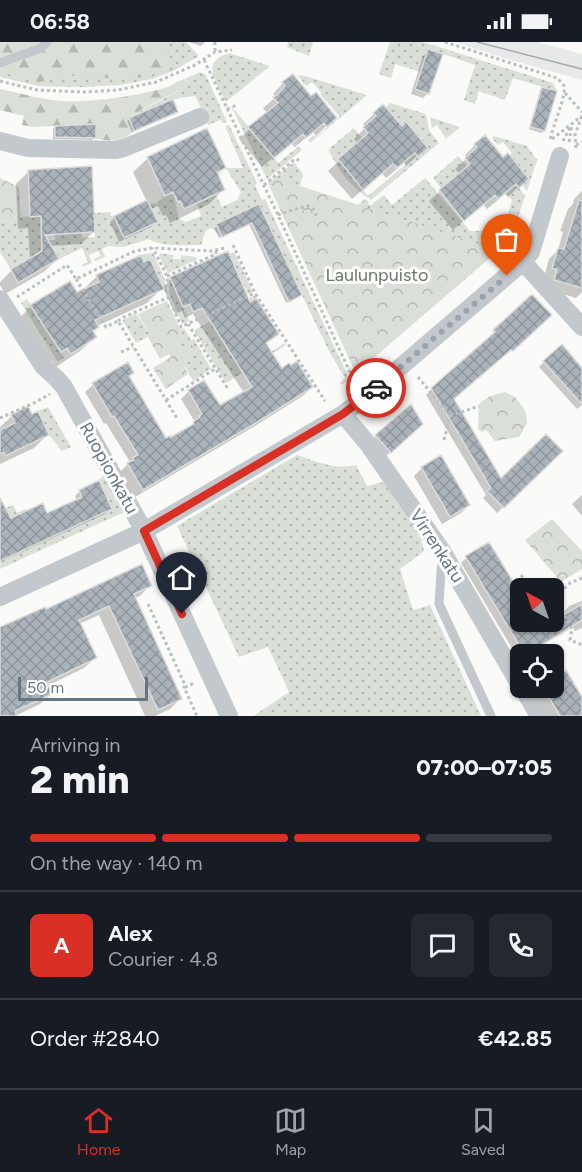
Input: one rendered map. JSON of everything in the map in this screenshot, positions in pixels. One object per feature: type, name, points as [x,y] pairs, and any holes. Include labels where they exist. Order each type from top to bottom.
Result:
[{"type":"street","points":[[0,141],[28,148],[116,150],[200,117]]},
{"type":"street","points":[[0,597],[144,531],[343,414],[363,399],[523,262],[531,252],[568,154]]},
{"type":"street","points":[[523,262],[582,327]]},
{"type":"street","name":"Ruopionkatu","points":[[2,302],[43,366],[63,387],[144,531],[228,716]]},
{"type":"street","name":"Virrenkatu","points":[[343,414],[368,444],[442,552],[510,667]]},
{"type":"street","name":"Virrenkatu","points":[[528,698],[539,716]]},
{"type":"lane","points":[[0,63],[41,48],[47,42]]},
{"type":"lane","points":[[442,552],[439,604],[491,716]]},
{"type":"path","points":[[215,42],[215,52]]},
{"type":"path","points":[[445,42],[557,78],[564,85],[565,93],[550,140],[582,114]]},
{"type":"path","points":[[0,81],[37,90],[85,92],[118,90],[156,82],[204,60],[215,52],[232,50]]},
{"type":"path","points":[[204,60],[353,379],[352,385]]},
{"type":"path","points":[[565,93],[582,114]]},
{"type":"path","points":[[227,109],[237,105]]},
{"type":"path","points":[[576,145],[575,135],[582,114]]},
{"type":"path","points":[[568,154],[582,142]]},
{"type":"path","points":[[264,185],[295,159],[302,161]]},
{"type":"path","points":[[278,215],[307,206],[314,209],[316,217]]},
{"type":"path","points":[[233,245],[255,293],[325,401]]},
{"type":"path","points":[[153,248],[167,276],[169,297],[181,327],[255,293]]},
{"type":"path","points":[[76,279],[135,251],[153,248],[216,251],[225,248]]},
{"type":"path","points":[[167,276],[216,254],[216,251]]},
{"type":"path","points":[[2,302],[66,265],[106,327],[169,297]]},
{"type":"path","points":[[118,321],[178,420]]},
{"type":"path","points":[[188,324],[228,389]]},
{"type":"path","points":[[121,351],[133,346]]},
{"type":"path","points":[[166,400],[214,369]]},
{"type":"path","points":[[418,377],[450,416]]},
{"type":"path","points":[[0,418],[63,387]]},
{"type":"path","points":[[450,416],[479,406]]},
{"type":"path","points":[[444,440],[450,416]]},
{"type":"path","points":[[564,589],[582,578]]},
{"type":"path","points":[[148,604],[197,716]]},
{"type":"path","points":[[564,615],[572,629],[570,640],[582,646]]},
{"type":"path","points":[[186,687],[211,676]]},
{"type":"shaded area","points":[[455,42],[538,42],[582,54],[582,80],[507,59]]},
{"type":"green space","points":[[0,42],[186,42],[199,56],[173,71],[152,79],[120,85],[39,86],[0,77]]},
{"type":"green space","points":[[0,42],[165,42],[170,56],[167,69],[148,76],[123,80],[70,76],[38,82],[0,72]]},
{"type":"green space","points":[[288,42],[313,42],[309,56],[287,47]]},
{"type":"green space","points":[[390,42],[423,42],[553,83],[557,91],[513,78],[505,100],[479,91],[475,104],[464,100],[475,65],[429,49],[421,72],[395,64],[391,78],[379,74]]},
{"type":"green space","points":[[229,53],[270,66],[226,102],[212,68],[220,57]]},
{"type":"green space","points":[[200,72],[206,75],[227,122],[223,123],[221,120],[208,125],[194,96],[173,99],[129,118],[186,86],[188,82],[184,79]]},
{"type":"green space","points":[[298,76],[367,95],[310,143],[308,140],[314,135],[316,137],[340,117],[312,82],[306,86]]},
{"type":"green space","points":[[184,79],[188,83],[187,86],[129,118],[134,131],[125,138],[116,140],[96,139],[95,124],[33,127],[22,125],[24,116],[0,110],[0,89],[52,100],[84,101],[143,93],[167,87]]},
{"type":"green space","points":[[390,103],[426,114],[429,130],[439,143],[371,200],[347,179],[329,151],[354,128],[362,138],[338,159],[368,196],[406,164],[404,162],[415,153],[418,156],[428,148],[407,123],[402,126],[386,108]]},
{"type":"green space","points":[[232,108],[278,163],[299,146],[302,150],[267,179]]},
{"type":"green space","points":[[430,117],[460,127],[446,139],[437,125],[432,128]]},
{"type":"green space","points":[[229,125],[257,183],[255,185],[262,200],[265,199],[349,378],[342,385],[340,383],[345,378],[330,353],[258,204],[216,224],[222,237],[212,228],[204,235],[201,245],[167,244],[149,239],[124,247],[108,246],[102,249],[105,257],[95,261],[94,259],[101,256],[98,251],[89,255],[92,263],[82,267],[88,262],[82,248],[59,259],[51,245],[11,269],[0,252],[0,220],[13,223],[20,207],[21,217],[41,216],[42,240],[55,240],[55,234],[81,232],[82,238],[95,237],[94,213],[110,212],[124,237],[157,221],[149,204],[157,203],[173,192],[179,219],[186,222],[201,216],[197,204],[216,195],[222,207],[237,200],[241,192],[226,168],[243,168],[225,126]]},
{"type":"green space","points":[[494,136],[527,146],[537,160],[527,191],[522,185],[529,179],[510,155],[512,153],[503,142],[498,145],[492,138]]},
{"type":"green space","points":[[458,156],[467,166],[441,188],[433,178]]},
{"type":"green space","name":"Laulunpuisto","points":[[294,162],[303,174],[300,186],[358,205],[365,199],[370,206],[384,195],[392,205],[425,178],[470,231],[491,231],[507,218],[512,200],[506,193],[516,184],[525,196],[513,232],[506,244],[356,373],[268,183]]},
{"type":"green space","points":[[0,178],[19,187],[20,207],[13,223],[0,220]]},
{"type":"green space","name":"Laulunpuisto","points":[[275,178],[498,250],[356,373],[268,183]]},
{"type":"green space","points":[[234,252],[253,292],[248,294],[229,254]]},
{"type":"green space","points":[[152,253],[165,280],[167,295],[150,259],[144,262],[141,255]]},
{"type":"green space","points":[[160,253],[173,255],[173,259],[181,259],[181,255],[197,258],[168,273],[159,256]]},
{"type":"green space","points":[[170,277],[189,321],[182,324],[170,295]]},
{"type":"green space","points":[[255,295],[256,298],[213,326],[242,370],[285,343],[286,345],[226,383],[195,330]]},
{"type":"green space","points":[[27,299],[64,358],[58,362],[21,303]]},
{"type":"green space","points":[[167,301],[184,338],[178,341],[177,345],[180,349],[193,344],[197,351],[185,361],[188,374],[166,389],[153,368],[171,357],[169,354],[160,359],[148,337],[150,334],[138,314]]},
{"type":"green space","points":[[136,313],[150,334],[136,343],[123,320]]},
{"type":"green space","points":[[184,328],[191,340],[194,339],[211,369],[193,381],[184,364],[187,358],[197,351],[187,348],[180,350],[177,345],[178,341],[184,338],[180,330]]},
{"type":"green space","points":[[505,392],[515,397],[523,407],[527,423],[519,437],[495,441],[486,430],[482,432],[478,429],[479,404],[490,396]]},
{"type":"green space","points":[[48,407],[71,447],[62,451],[49,435],[38,411]]},
{"type":"green space","points":[[297,455],[333,466],[356,465],[367,486],[387,481],[419,530],[424,551],[400,569],[413,610],[430,605],[481,716],[255,716],[289,692],[268,647],[239,657],[177,526]]},
{"type":"green space","points":[[107,473],[124,512],[0,569],[6,508],[13,505],[17,513],[25,509],[40,543],[112,509],[99,480]]},
{"type":"green space","points":[[552,519],[582,551],[582,569],[564,580],[564,578],[558,578],[525,540]]},
{"type":"building","points":[[428,49],[443,54],[429,94],[415,89]]},
{"type":"building","points":[[293,74],[311,96],[316,92],[337,118],[327,127],[324,123],[306,138],[303,134],[274,158],[248,127],[278,103],[273,97],[285,86],[282,82]]},
{"type":"building","points":[[542,87],[557,91],[545,131],[530,127]]},
{"type":"building","points":[[173,99],[178,112],[134,131],[129,118]]},
{"type":"building","points":[[383,104],[402,126],[406,122],[428,148],[418,157],[415,153],[397,168],[393,164],[363,190],[338,159],[368,133],[363,127],[376,116],[373,113]]},
{"type":"building","points":[[96,124],[96,138],[55,137],[55,126]]},
{"type":"building","points":[[207,128],[226,168],[217,172],[225,190],[184,209],[173,192],[165,196],[147,157]]},
{"type":"building","points":[[485,135],[503,157],[508,153],[529,179],[519,188],[516,184],[498,199],[495,195],[464,221],[439,190],[470,164],[465,158],[477,147],[474,144]]},
{"type":"building","points":[[92,166],[95,232],[45,235],[59,259],[18,283],[11,269],[42,251],[41,216],[30,217],[28,170]]},
{"type":"building","points":[[147,200],[158,222],[124,238],[114,216]]},
{"type":"building","points":[[579,200],[582,201],[582,288],[554,280],[557,270],[552,268],[558,248],[564,249]]},
{"type":"building","points":[[259,204],[302,295],[289,302],[252,223],[222,237],[216,224]]},
{"type":"building","points":[[228,251],[250,302],[256,298],[279,334],[266,343],[282,368],[297,361],[313,387],[143,490],[127,463],[138,455],[92,383],[128,362],[134,373],[129,376],[166,438],[194,424],[193,422],[202,414],[188,390],[204,380],[220,405],[252,387],[202,308],[193,312],[190,304],[183,307],[170,277]]},
{"type":"building","points":[[141,255],[144,262],[150,259],[164,289],[95,320],[99,327],[93,331],[97,337],[71,354],[67,348],[61,352],[30,305],[70,281],[77,292],[99,282],[96,275]]},
{"type":"building","points":[[532,294],[552,315],[513,351],[511,350],[454,399],[501,478],[546,434],[563,451],[504,508],[487,491],[491,488],[431,388],[495,332],[493,330]]},
{"type":"building","points":[[562,344],[582,368],[582,404],[543,361]]},
{"type":"building","points":[[411,404],[423,424],[391,453],[375,435]]},
{"type":"building","points":[[28,406],[32,414],[38,411],[49,435],[5,456],[4,452],[0,454],[0,430],[15,423],[11,415]]},
{"type":"building","points":[[441,455],[470,505],[450,517],[421,467]]},
{"type":"building","points":[[99,480],[112,509],[0,561],[0,498],[11,518],[43,503],[47,513],[82,497],[79,490]]},
{"type":"building","points":[[489,542],[511,578],[510,630],[465,556]]},
{"type":"building","points":[[142,564],[152,586],[134,594],[182,699],[158,710],[109,606],[79,620],[97,658],[47,682],[52,694],[15,711],[17,716],[0,716],[0,627],[45,607],[46,609]]},
{"type":"building","points":[[582,604],[582,620],[564,631],[564,615]]},
{"type":"building","points":[[511,632],[563,632],[543,644],[516,644],[518,643]]},
{"type":"building","points":[[566,670],[582,697],[582,716],[560,716],[549,698],[564,698],[564,671]]},
{"type":"tram line","points":[[477,42],[582,69]]},
{"type":"way so far","points":[[376,388],[507,276]]},
{"type":"route","points":[[182,614],[144,531],[343,414],[376,388]]}]
